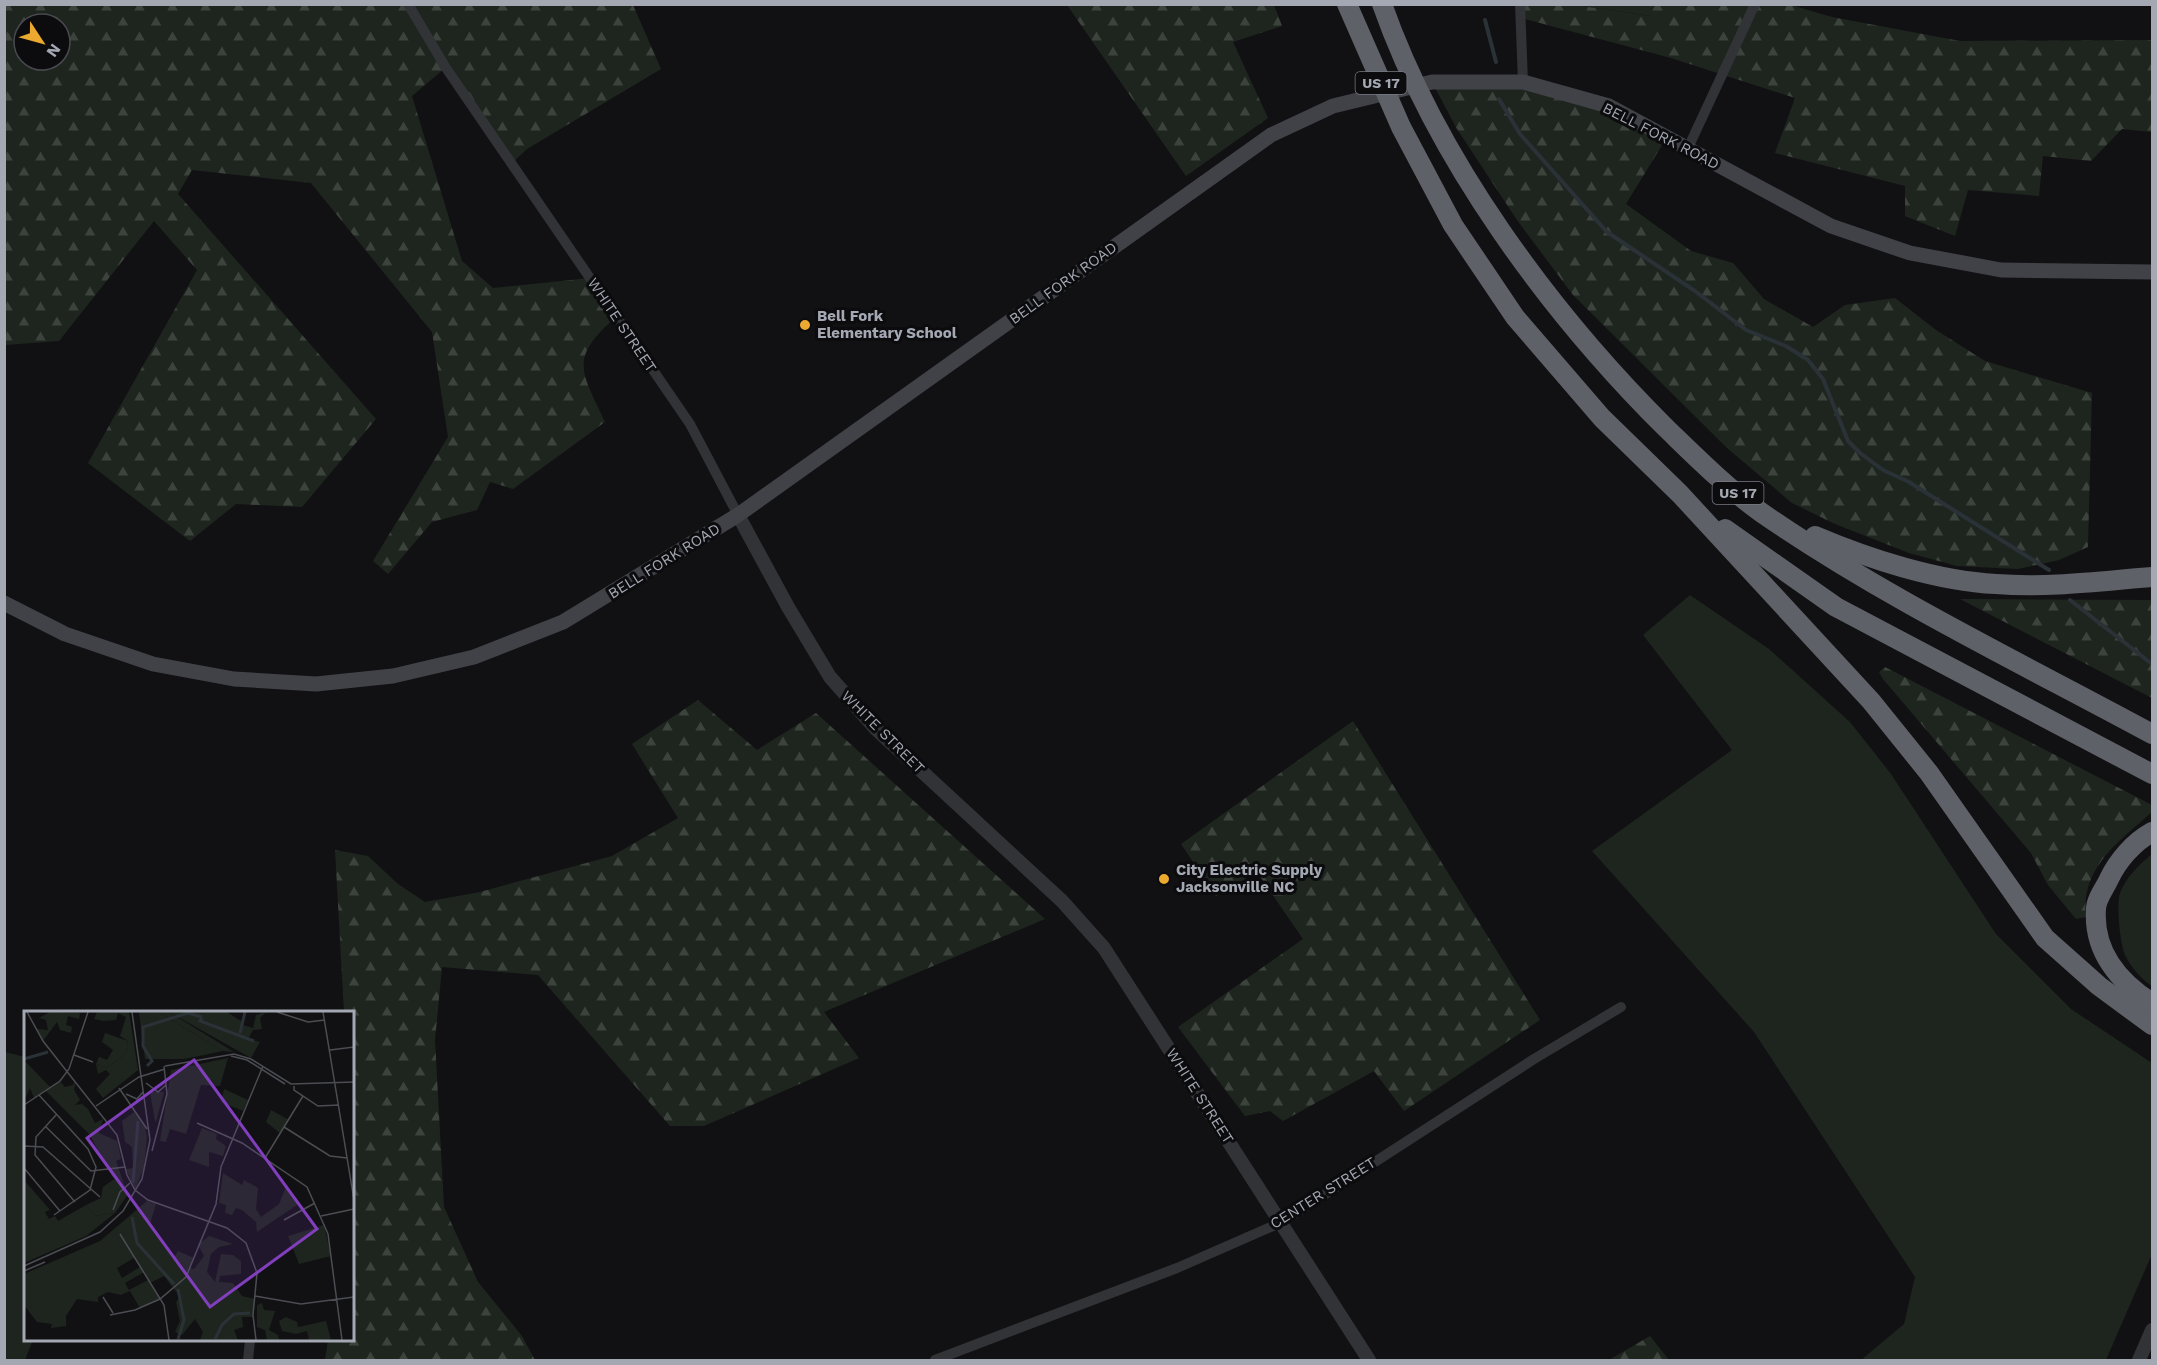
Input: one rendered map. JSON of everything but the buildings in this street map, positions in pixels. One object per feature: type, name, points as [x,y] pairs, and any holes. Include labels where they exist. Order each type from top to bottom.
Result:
[{"type":"highway","name":"US 17","points":[[1347,4],[1360,40],[1401,127],[1453,225],[1515,316],[1602,418],[1680,494],[1753,551],[1836,607],[2152,774]]},
{"type":"highway","name":"US 17","points":[[1382,4],[1394,37],[1436,123],[1488,211],[1551,300],[1618,380],[1692,453],[1760,511],[1873,583],[2152,734]]},
{"type":"highway","points":[[1680,494],[1871,701],[1929,773],[2044,938],[2099,986],[2152,1025]]},
{"type":"highway","points":[[1760,511],[1877,560],[1995,584],[2055,585],[2152,577]]},
{"type":"highway","points":[[2152,832],[2140,839],[2113,869],[2096,907],[2099,944],[2114,972],[2152,1004]]},
{"type":"main road","name":"BELL FORK ROAD","points":[[4,603],[65,634],[153,664],[234,679],[316,684],[393,676],[474,657],[562,622],[738,515],[1271,135],[1333,106],[1432,82],[1523,82],[1609,106],[1831,226],[1910,253],[2001,270],[2152,272]]},
{"type":"street","name":"WHITE STREET","points":[[408,4],[446,68],[690,424],[788,607],[838,686],[876,729],[1062,901],[1104,948],[1369,1360]]},
{"type":"street","points":[[1520,4],[1523,82]]},
{"type":"street","points":[[1688,148],[1755,4]]},
{"type":"street","name":"CENTER STREET","points":[[934,1360],[1177,1268],[1282,1222],[1534,1059],[1621,1007]]},
{"type":"street","points":[[2139,1360],[2152,1330]]},
{"type":"street","points":[[248,1360],[250,1341]]},
{"type":"green space","points":[[5,5],[633,5],[661,69],[527,149],[512,163],[445,68],[412,96],[462,261],[493,288],[590,278],[617,316],[591,343],[585,355],[585,377],[605,422],[513,489],[490,482],[477,510],[432,522],[388,574],[373,561],[448,437],[432,332],[311,183],[192,170],[178,194],[376,419],[302,507],[236,504],[190,541],[88,463],[197,270],[154,221],[59,341],[5,345]]},
{"type":"green space","points":[[1067,5],[1274,5],[1282,26],[1233,42],[1268,118],[1186,176]]},
{"type":"green space","points":[[1521,5],[1575,5],[1650,16],[1654,5],[1791,5],[1832,17],[1960,41],[2152,40],[2152,132],[2122,129],[2091,161],[2043,156],[2039,196],[1968,190],[1955,236],[1905,216],[1905,186],[1775,153],[1795,98],[1671,58],[1521,18]]},
{"type":"green space","points":[[1575,5],[1654,5],[1651,16]]},
{"type":"green space","points":[[1432,82],[1523,82],[1609,106],[1667,137],[1626,204],[1691,251],[1733,263],[1764,299],[1813,327],[1845,305],[1895,298],[1936,330],[1985,361],[2092,393],[2088,547],[2059,560],[2018,569],[1957,566],[1909,553],[1835,524],[1792,503],[1727,448],[1573,295],[1517,220],[1457,129]]},
{"type":"green space","points":[[1690,595],[1769,649],[1850,722],[1891,774],[1996,934],[2071,1009],[2152,1063],[2152,1254],[2106,1360],[1861,1360],[1904,1324],[1915,1277],[1754,1032],[1592,851],[1732,750],[1643,635]]},
{"type":"green space","points":[[1960,599],[2152,600],[2152,698]]},
{"type":"green space","points":[[1885,667],[2152,805],[2152,812],[2115,845],[2096,869],[2089,884],[2086,917],[2076,919],[2048,885],[2031,853],[1883,679],[1879,672]]},
{"type":"green space","points":[[698,700],[757,750],[816,713],[1045,919],[824,1012],[859,1058],[704,1126],[670,1126],[538,975],[442,967],[435,1040],[444,1207],[478,1282],[522,1336],[535,1360],[325,1360],[328,1341],[354,1341],[354,1011],[344,1011],[335,850],[368,856],[398,884],[425,902],[480,892],[612,856],[678,818],[632,744]]},
{"type":"green space","points":[[1353,721],[1540,1020],[1404,1111],[1374,1071],[1283,1121],[1270,1111],[1245,1116],[1178,1027],[1303,939],[1257,872],[1216,896],[1181,844]]},
{"type":"green space","points":[[2152,854],[2152,986],[2130,964],[2125,955],[2120,933],[2118,906],[2120,893],[2126,882]]},
{"type":"green space","points":[[5,1052],[24,1057],[24,1341],[33,1341],[25,1360],[5,1360]]},
{"type":"green space","points":[[1650,1336],[1669,1360],[1609,1360]]},
{"type":"waterway","points":[[1485,20],[1496,62]]},
{"type":"waterway","points":[[1499,99],[1520,134],[1607,232],[1695,291],[1746,330],[1786,346],[1808,360],[1823,379],[1848,441],[1860,453],[1883,470],[1909,482],[2049,570]]},
{"type":"waterway","points":[[2070,600],[2152,664]]},
{"type":"place","name":"Bell Fork Elementary School","points":[[805,325]]},
{"type":"place","name":"City Electric Supply Jacksonville NC","points":[[1164,879]]}]
